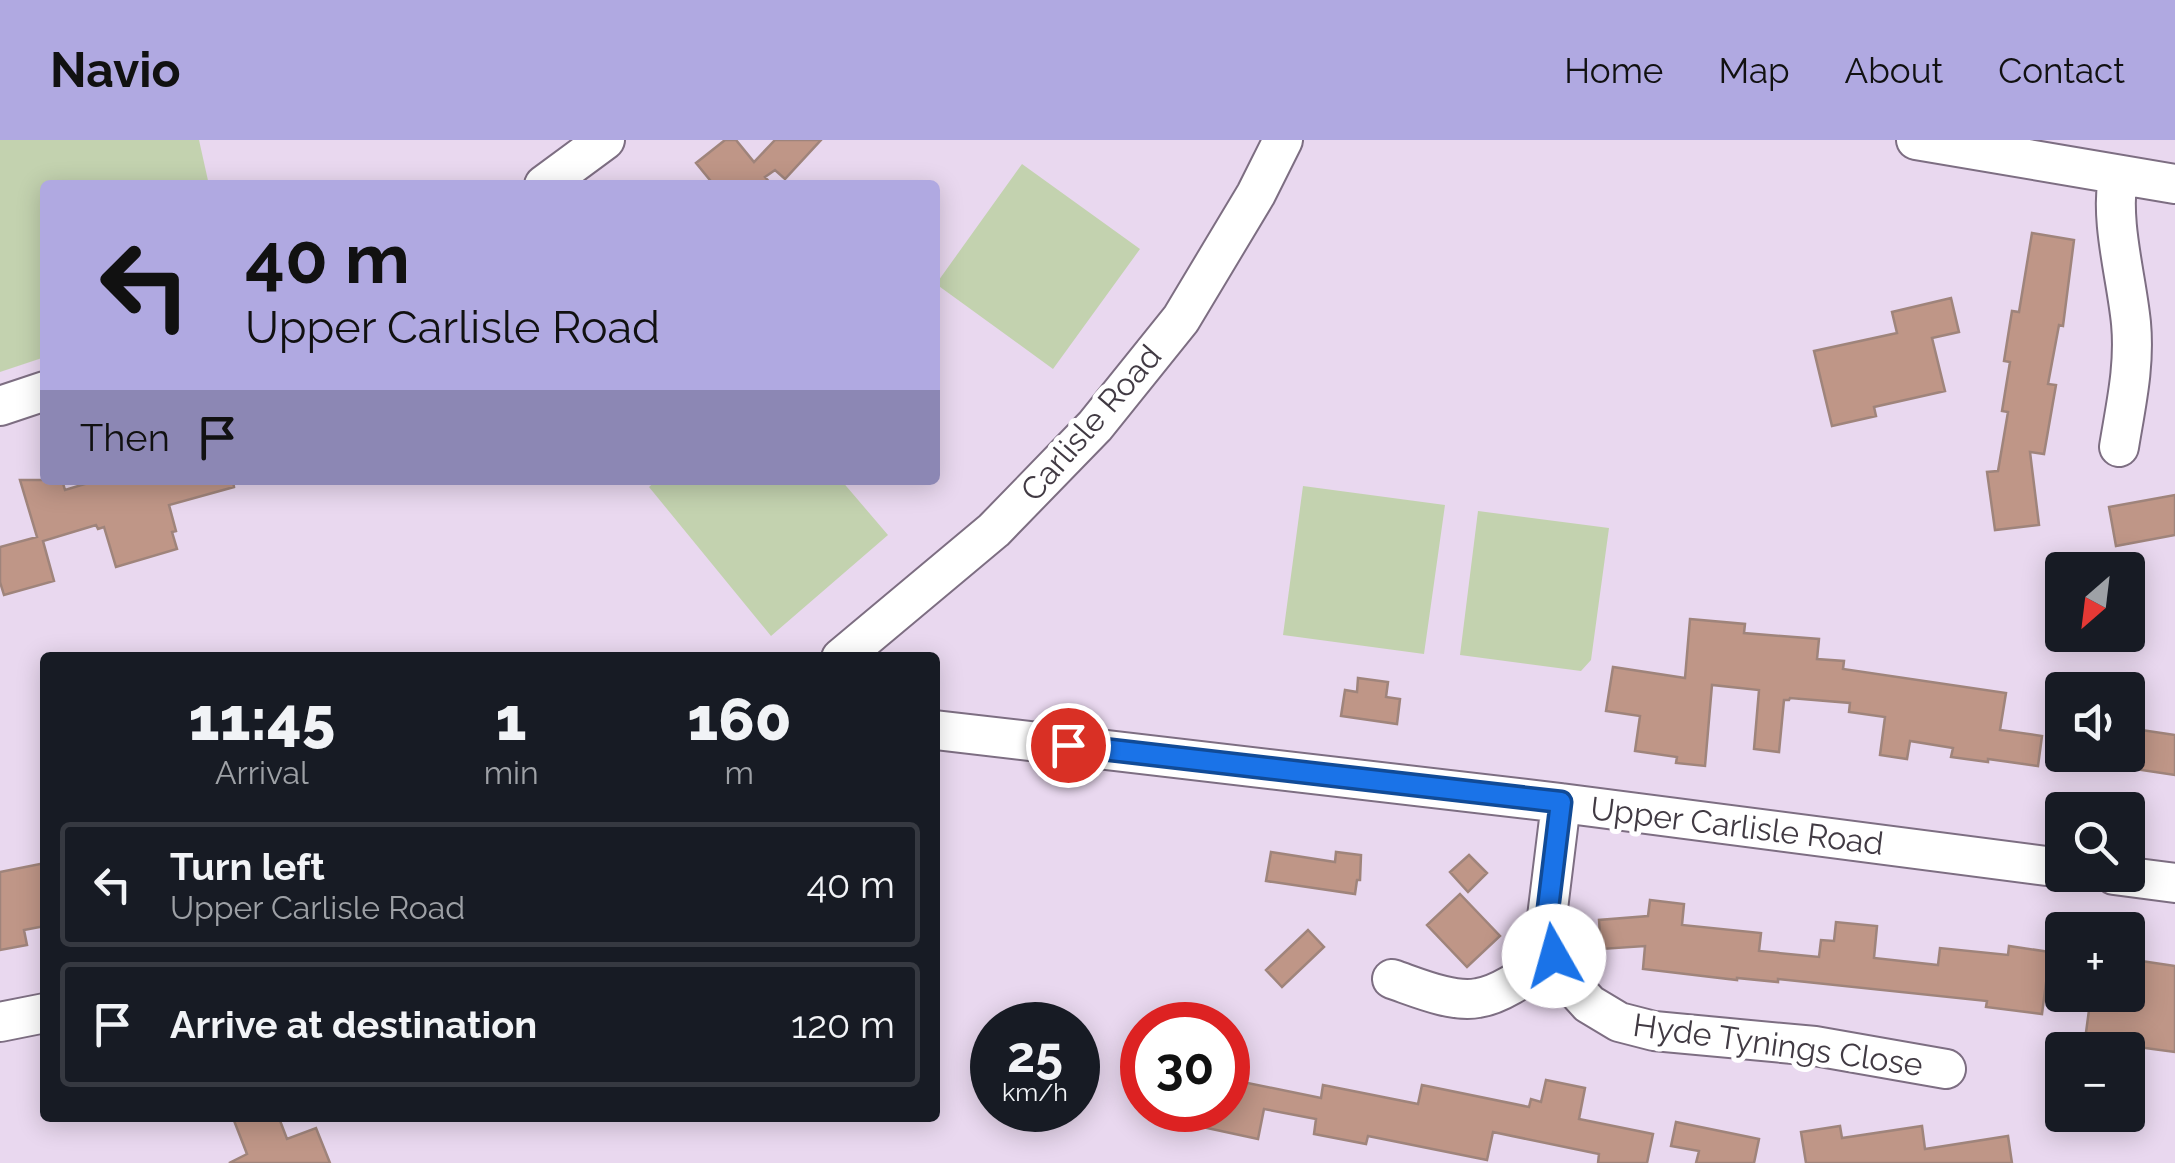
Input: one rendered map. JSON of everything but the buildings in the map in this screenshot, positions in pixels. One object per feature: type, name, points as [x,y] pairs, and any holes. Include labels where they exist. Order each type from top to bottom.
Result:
[{"type":"street","points":[[557,164],[605,140]]},
{"type":"street","name":"Carlisle Road","points":[[848,652],[994,530],[1095,426],[1181,318],[1284,140]]},
{"type":"street","points":[[1916,140],[2175,184]]},
{"type":"street","points":[[2118,174],[2114,197],[2133,361],[2119,447]]},
{"type":"street","points":[[0,406],[40,393]]},
{"type":"street","name":"Upper Carlisle Road","points":[[940,731],[1561,802],[2045,866]]},
{"type":"street","name":"Hyde Tynings Close","points":[[1561,802],[1546,925],[1554,956],[1569,982],[1589,1004],[1618,1022],[1654,1031],[1815,1046],[1946,1069]]},
{"type":"street","points":[[2145,879],[2175,883]]},
{"type":"street","points":[[1392,980],[1445,996],[1477,999],[1512,984],[1554,956]]},
{"type":"street","points":[[0,1022],[40,1013]]},
{"type":"green space","points":[[0,140],[199,140],[208,180],[40,180],[40,359],[0,372]]},
{"type":"green space","points":[[1022,164],[1140,249],[1053,369],[940,287],[940,278]]},
{"type":"green space","points":[[845,485],[888,535],[771,636],[649,487]]},
{"type":"green space","points":[[1303,486],[1445,505],[1424,654],[1283,635]]},
{"type":"green space","points":[[1478,511],[1609,528],[1591,660],[1581,671],[1460,655]]},
{"type":"route","points":[[1068,745],[1561,802],[1546,925],[1554,956]]}]
